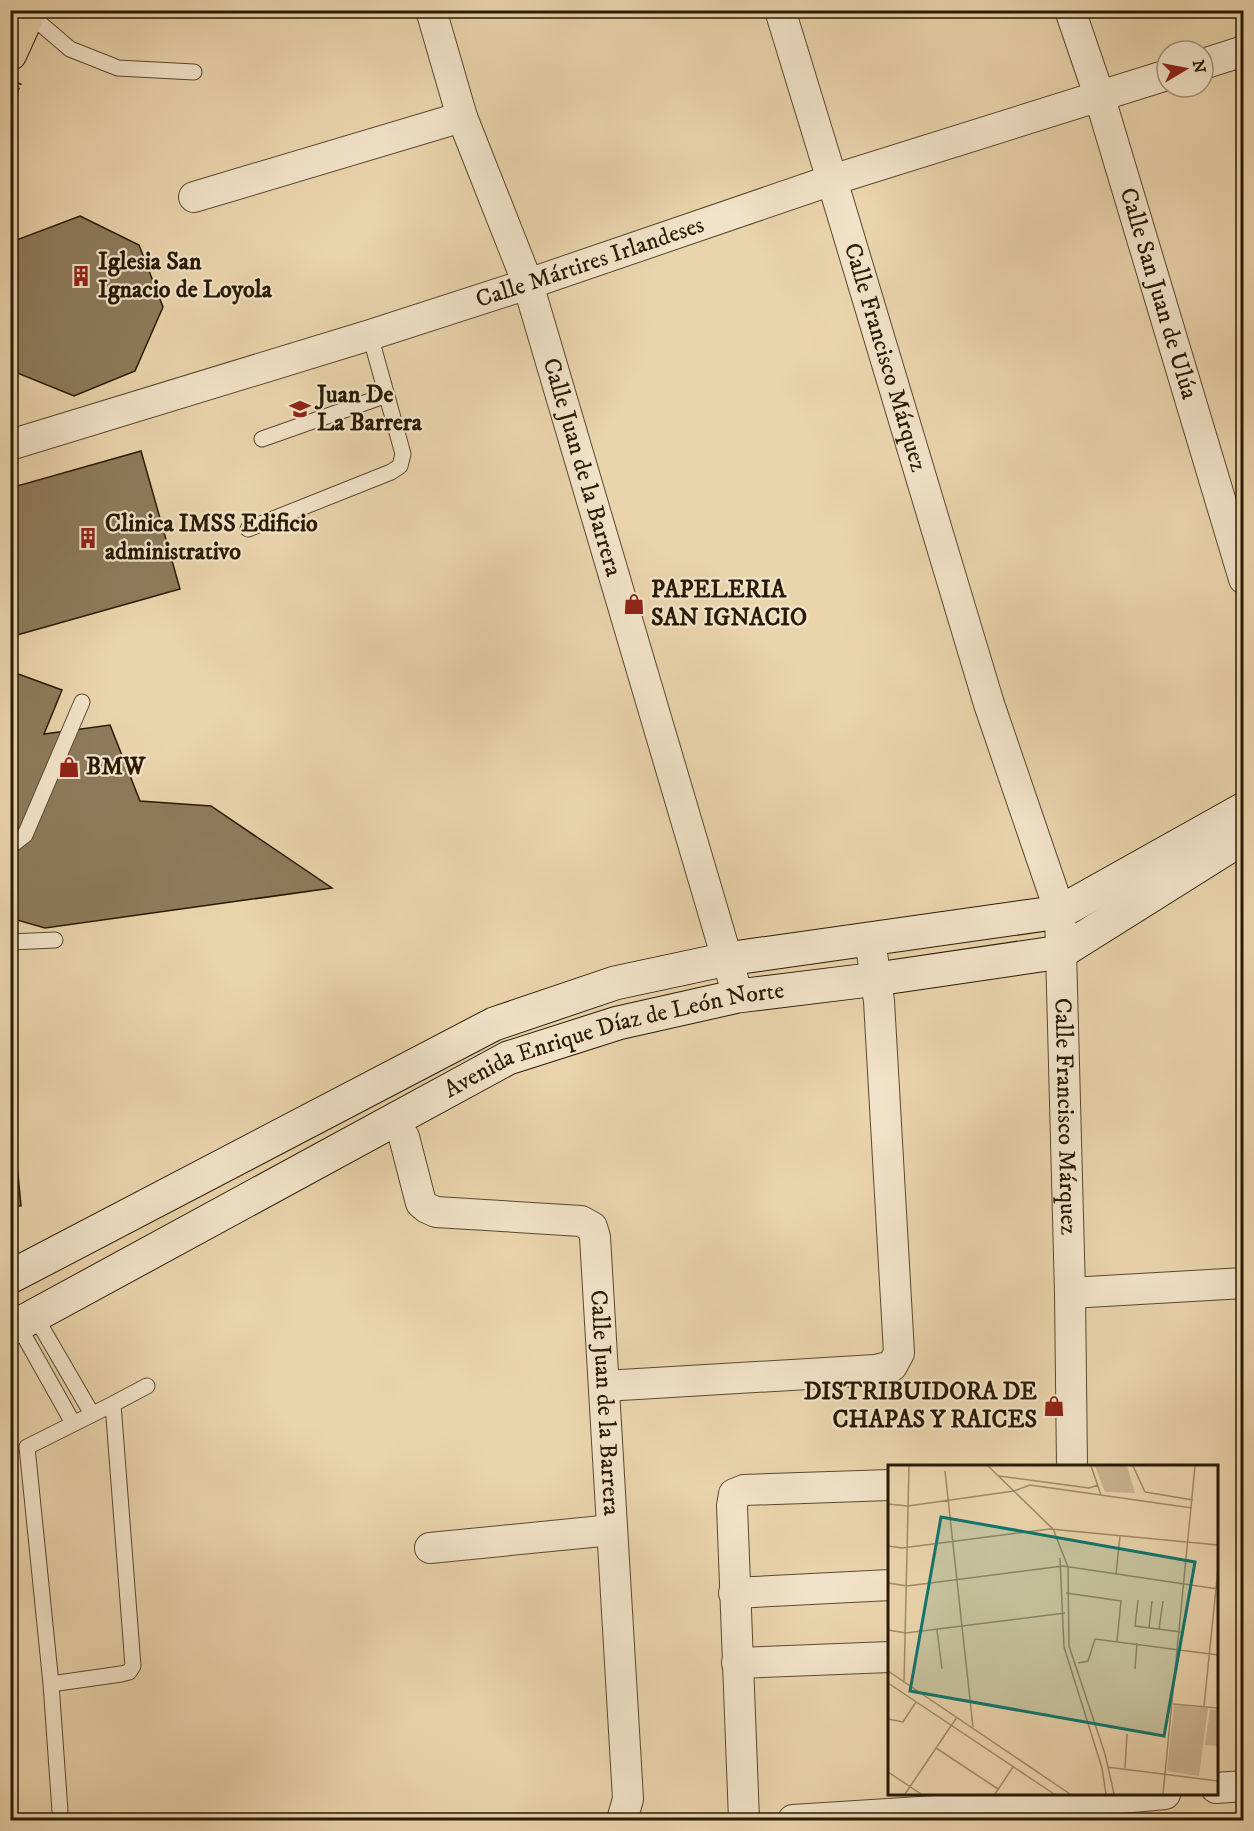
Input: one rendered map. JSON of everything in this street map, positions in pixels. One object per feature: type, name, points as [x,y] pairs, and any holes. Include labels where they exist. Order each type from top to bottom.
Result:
[{"type":"main road","points":[[10,54],[29,12]]},
{"type":"main road","name":"Avenida Enrique Díaz de León Norte","points":[[10,1277],[494,1024],[615,983],[727,959],[1060,912],[1244,809]]},
{"type":"main road","name":"Avenida Enrique Díaz de León Norte","points":[[21,1323],[508,1058],[618,1023],[738,996],[877,979],[1061,952],[1244,837]]},
{"type":"street","name":"Calle Juan de la Barrera","points":[[430,10],[462,117],[528,284],[738,996]]},
{"type":"street","name":"Calle Francisco Márquez","points":[[780,10],[989,704],[1060,912],[1072,1465]]},
{"type":"street","name":"Calle San Juan de Ulúa","points":[[1070,10],[1100,95],[1244,579]]},
{"type":"street","points":[[1215,60],[1244,51]]},
{"type":"street","name":"Calle Mártires Irlandeses","points":[[10,446],[528,284],[832,180],[1155,79]]},
{"type":"street","points":[[194,197],[462,117]]},
{"type":"street","points":[[604,1386],[875,1370],[892,1366],[899,1353],[877,979],[870,940]]},
{"type":"street","name":"Calle Juan de la Barrera","points":[[404,1137],[421,1203],[427,1208],[436,1212],[581,1221],[592,1227],[595,1237],[628,1798],[622,1821]]},
{"type":"street","points":[[1070,1293],[1244,1283]]},
{"type":"street","points":[[744,1821],[734,1593],[732,1506],[734,1494],[744,1490],[888,1485]]},
{"type":"street","points":[[430,1548],[612,1530]]},
{"type":"street","points":[[734,1593],[888,1585]]},
{"type":"street","points":[[737,1663],[888,1657]]},
{"type":"street","points":[[1218,1788],[1244,1786]]},
{"type":"street","points":[[793,1821],[1077,1805],[1157,1795]]},
{"type":"lane","points":[[29,12],[70,49],[117,68],[194,72]]},
{"type":"lane","points":[[248,529],[391,472],[400,466],[404,454],[370,334]]},
{"type":"lane","points":[[262,439],[387,395]]},
{"type":"lane","points":[[10,844],[16,843],[25,835],[82,702]]},
{"type":"lane","points":[[10,942],[55,940]]},
{"type":"lane","points":[[21,1323],[92,1414]]},
{"type":"lane","points":[[21,1323],[73,1423]]},
{"type":"lane","points":[[60,1811],[51,1684],[27,1447],[147,1386]]},
{"type":"lane","points":[[51,1684],[121,1674],[129,1672],[132,1666],[113,1404]]},
{"type":"building","name":"Iglesia San Ignacio de Loyola","points":[[80,216],[139,245],[163,307],[135,371],[74,396],[10,370],[10,244]]},
{"type":"building","name":"Clinica IMSS Edificio administrativo","points":[[141,451],[180,589],[10,637],[10,488]]},
{"type":"building","name":"BMW","points":[[10,671],[62,690],[44,734],[110,725],[140,801],[211,806],[332,888],[45,928],[10,918]]},
{"type":"building","points":[[10,1090],[21,1206],[10,1205]]},
{"type":"railway","points":[[10,19],[14,10]]},
{"type":"place","name":"Iglesia San Ignacio de Loyola","points":[[81,276]]},
{"type":"place","name":"Juan De La Barrera","points":[[300,409]]},
{"type":"place","name":"Clinica IMSS Edificio administrativo","points":[[88,538]]},
{"type":"place","name":"PAPELERIA SAN IGNACIO","points":[[634,604]]},
{"type":"place","name":"BMW","points":[[69,767]]},
{"type":"place","name":"DISTRIBUIDORA DE CHAPAS Y RAICES","points":[[1054,1406]]}]
